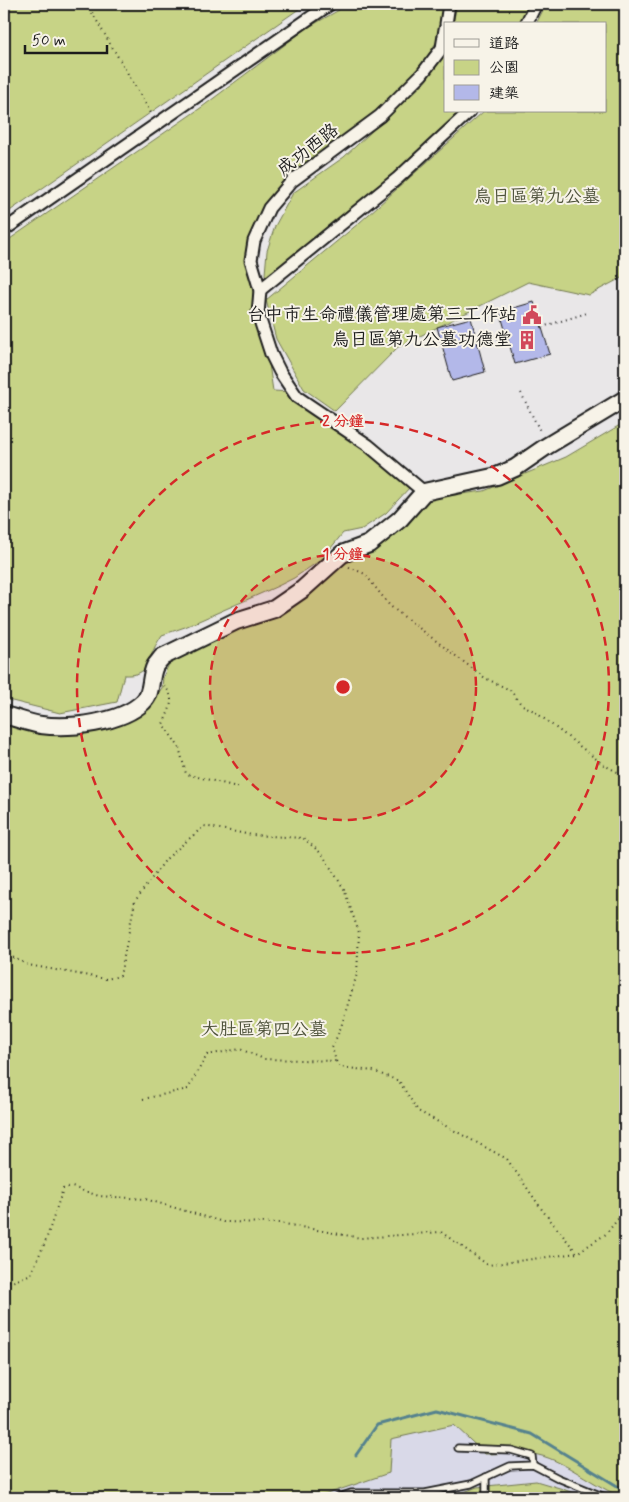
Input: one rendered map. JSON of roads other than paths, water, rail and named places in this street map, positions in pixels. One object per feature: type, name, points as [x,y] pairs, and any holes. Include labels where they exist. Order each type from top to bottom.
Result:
[{"type":"street","points":[[4,230],[330,4]]},
{"type":"street","points":[[446,22],[449,4]]},
{"type":"street","points":[[527,22],[536,4]]},
{"type":"street","name":"成功西路","points":[[424,492],[368,445],[297,397],[280,372],[271,354],[258,314],[260,290],[250,260],[254,241],[269,208],[292,181],[380,116],[422,74],[442,48],[444,35]]},
{"type":"street","points":[[260,290],[398,178],[469,112]]},
{"type":"street","points":[[4,715],[55,726],[72,726],[113,719],[144,702],[149,693],[154,667],[162,657],[236,621],[274,609],[304,589],[342,554],[369,544],[400,519],[424,492],[498,476],[515,468],[547,446],[625,399]]},
{"type":"lane","points":[[458,1448],[511,1450],[532,1456],[532,1465]]},
{"type":"lane","points":[[336,1498],[351,1493],[425,1493],[471,1484],[510,1466],[532,1465],[607,1498]]},
{"type":"lane","points":[[486,1477],[486,1498]]},
{"type":"waterway","points":[[356,1455],[377,1425],[437,1409],[532,1434],[625,1490]]},
{"type":"place","name":"台中市生命禮儀管理處第三工作站","points":[[532,315]]},
{"type":"place","name":"烏日區第九公墓功德堂","points":[[527,340]]},
{"type":"park label","name":"烏日區第九公墓","points":[[537,197]]},
{"type":"park label","name":"大肚區第四公墓","points":[[264,1030]]}]
